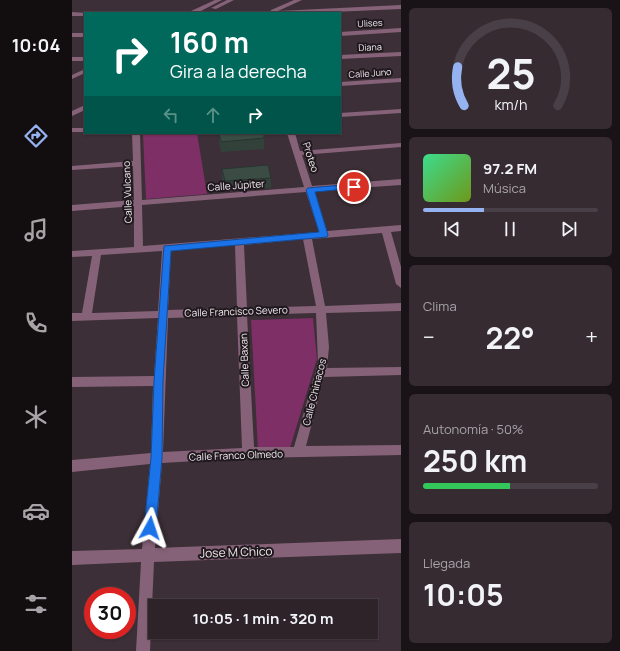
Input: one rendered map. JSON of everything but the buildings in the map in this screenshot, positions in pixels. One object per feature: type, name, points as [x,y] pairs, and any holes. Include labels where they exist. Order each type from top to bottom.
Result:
[{"type":"street","points":[[194,12],[219,0]]},
{"type":"street","points":[[208,12],[231,0]]},
{"type":"street","points":[[271,12],[299,0]]},
{"type":"street","points":[[294,12],[401,7]]},
{"type":"street","points":[[72,14],[84,14]]},
{"type":"street","name":"Ulises","points":[[341,34],[401,30]]},
{"type":"street","points":[[72,35],[84,35]]},
{"type":"street","name":"Diana","points":[[341,58],[401,54]]},
{"type":"street","points":[[72,59],[84,59]]},
{"type":"street","points":[[72,71],[84,65]]},
{"type":"street","points":[[72,77],[84,71]]},
{"type":"street","name":"Calle Juno","points":[[341,84],[401,80]]},
{"type":"street","points":[[72,114],[84,108]]},
{"type":"street","points":[[341,115],[401,110]]},
{"type":"street","points":[[72,130],[84,130]]},
{"type":"street","name":"Calle Vulcano","points":[[136,134],[139,250]]},
{"type":"street","name":"Proteo","points":[[291,134],[324,235]]},
{"type":"street","points":[[298,153],[401,145]]},
{"type":"street","points":[[72,168],[137,163]]},
{"type":"street","name":"Calle Júpiter","points":[[72,208],[401,182]]},
{"type":"street","points":[[72,254],[167,248],[401,228]]},
{"type":"street","points":[[386,230],[401,284]]},
{"type":"street","name":"Calle Chinacos","points":[[298,453],[320,373],[324,350],[322,308],[307,236]]},
{"type":"street","name":"Calle Baxan","points":[[239,242],[248,453]]},
{"type":"street","points":[[143,651],[148,555],[157,458],[159,381],[167,248]]},
{"type":"street","points":[[86,316],[97,253]]},
{"type":"street","name":"Calle Francisco Severo","points":[[72,317],[322,308],[401,307]]},
{"type":"street","points":[[320,373],[401,371]]},
{"type":"street","points":[[72,382],[159,381]]},
{"type":"street","name":"Calle Franco Olmedo","points":[[72,466],[157,458],[248,453],[401,450]]},
{"type":"street","name":"Jose M Chico","points":[[72,558],[401,546]]},
{"type":"shaded area","points":[[197,134],[207,194],[146,199],[143,135]]},
{"type":"shaded area","points":[[313,318],[317,359],[290,448],[258,450],[251,320]]},
{"type":"route","points":[[150,528],[157,458],[159,381],[167,248],[324,235],[310,190],[354,187]]}]
